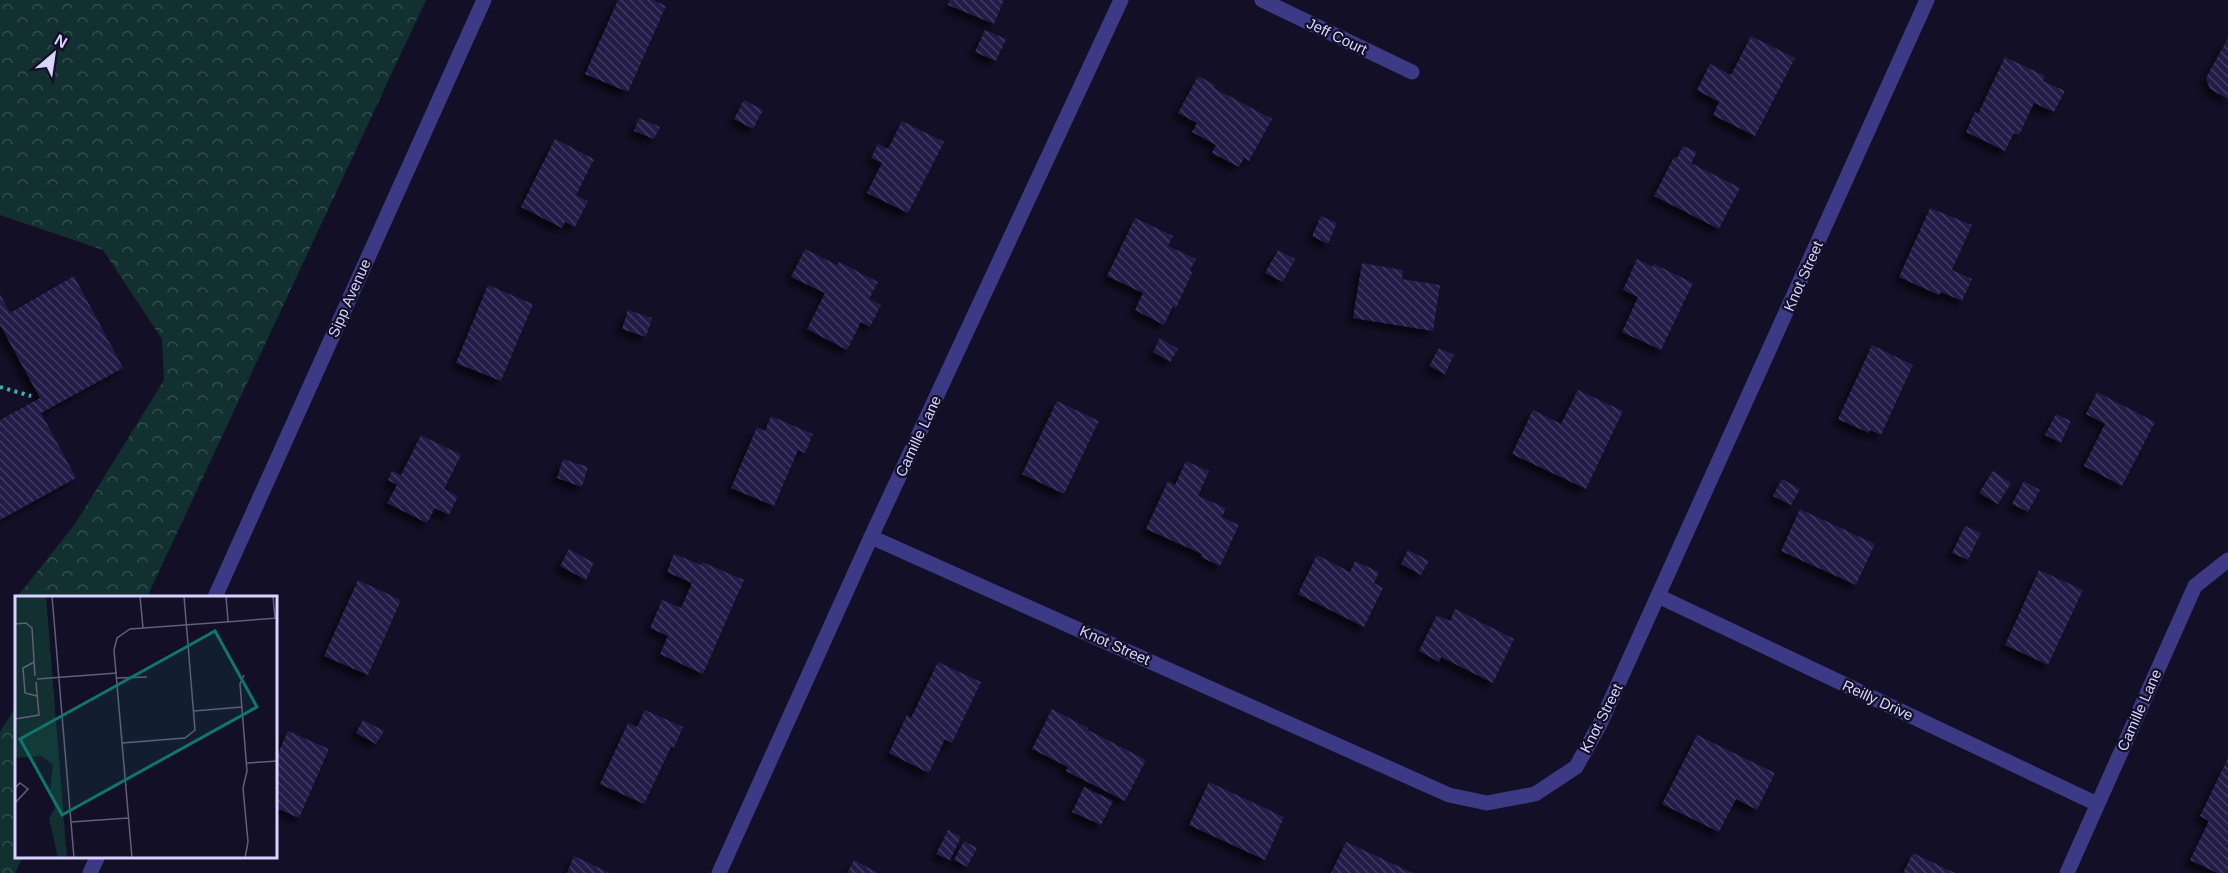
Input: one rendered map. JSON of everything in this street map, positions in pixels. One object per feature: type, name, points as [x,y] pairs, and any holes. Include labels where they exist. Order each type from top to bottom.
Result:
[{"type":"street","name":"Sipp Avenue","points":[[215,596],[484,0]]},
{"type":"street","name":"Camille Lane","points":[[719,873],[871,537],[1121,0]]},
{"type":"street","name":"Jeff Court","points":[[1262,0],[1412,72]]},
{"type":"street","name":"Knot Street","points":[[871,537],[1449,795],[1487,803],[1535,794],[1576,767],[1600,724],[1927,0]]},
{"type":"street","name":"Camille Lane","points":[[2067,873],[2195,586],[2228,560]]},
{"type":"street","name":"Reilly Drive","points":[[1658,596],[2097,804]]},
{"type":"street","points":[[90,873],[97,858]]},
{"type":"path","points":[[0,387],[31,396]]},
{"type":"green space","points":[[0,0],[426,0],[147,596],[18,596],[75,524],[164,380],[162,339],[103,250],[0,215]]},
{"type":"green space","points":[[15,600],[15,654],[14,601]]},
{"type":"green space","points":[[15,708],[15,858],[22,858],[15,873],[0,873],[0,732]]},
{"type":"building","points":[[618,0],[653,0],[666,6],[628,92],[585,74]]},
{"type":"building","points":[[950,0],[1004,0],[994,24],[948,5]]},
{"type":"building","points":[[985,30],[1006,39],[996,61],[975,52]]},
{"type":"building","points":[[1751,36],[1795,58],[1755,136],[1713,115],[1719,102],[1697,90],[1710,64],[1731,75]]},
{"type":"building","points":[[2228,38],[2228,99],[2210,89],[2206,78]]},
{"type":"building","points":[[2005,57],[2045,76],[2043,81],[2065,91],[2054,112],[2034,103],[2019,135],[2014,133],[2005,151],[1966,132],[1975,112],[1978,114]]},
{"type":"building","points":[[1198,76],[1215,85],[1214,88],[1272,119],[1249,161],[1244,158],[1239,167],[1212,153],[1216,145],[1192,132],[1197,123],[1178,113]]},
{"type":"building","points":[[744,100],[763,110],[753,129],[734,119]]},
{"type":"building","points":[[639,118],[660,127],[654,139],[634,131]]},
{"type":"building","points":[[902,121],[944,142],[908,213],[867,193],[882,163],[871,158],[878,144],[888,149]]},
{"type":"building","points":[[555,139],[594,159],[576,195],[588,201],[575,227],[565,222],[562,228],[521,207]]},
{"type":"building","points":[[1683,146],[1697,152],[1691,163],[1740,188],[1719,229],[1654,196],[1674,157],[1677,158]]},
{"type":"building","points":[[1930,208],[1972,225],[1952,270],[1972,279],[1962,301],[1941,292],[1939,295],[1899,277]]},
{"type":"building","points":[[1321,216],[1337,223],[1328,244],[1312,236]]},
{"type":"building","points":[[1135,218],[1173,236],[1168,246],[1196,259],[1176,308],[1173,306],[1164,325],[1135,310],[1143,293],[1107,276]]},
{"type":"building","points":[[805,249],[837,265],[839,262],[878,282],[869,299],[881,305],[870,327],[861,322],[847,350],[807,329],[825,293],[791,277]]},
{"type":"building","points":[[1278,250],[1295,259],[1283,282],[1265,273]]},
{"type":"building","points":[[1637,259],[1653,267],[1654,264],[1693,283],[1661,350],[1622,332],[1638,297],[1623,290]]},
{"type":"building","points":[[1362,263],[1403,270],[1402,279],[1440,285],[1433,331],[1353,318]]},
{"type":"building","points":[[74,276],[123,368],[41,413],[76,478],[0,520],[0,420],[40,398],[0,325],[0,294],[10,313]]},
{"type":"building","points":[[488,285],[533,304],[501,381],[456,363]]},
{"type":"building","points":[[628,310],[652,318],[646,337],[622,329]]},
{"type":"building","points":[[1160,338],[1178,349],[1170,362],[1153,352]]},
{"type":"building","points":[[1872,345],[1913,365],[1881,435],[1870,430],[1869,433],[1838,419]]},
{"type":"building","points":[[1439,348],[1454,355],[1445,374],[1429,366]]},
{"type":"building","points":[[1578,390],[1623,411],[1586,489],[1512,454],[1533,410],[1561,424]]},
{"type":"building","points":[[2097,392],[2155,422],[2122,486],[2084,466],[2105,424],[2086,414]]},
{"type":"building","points":[[1057,401],[1099,421],[1064,494],[1022,474]]},
{"type":"building","points":[[2056,414],[2071,421],[2061,443],[2045,435]]},
{"type":"building","points":[[771,416],[813,434],[805,453],[798,450],[774,506],[731,488],[757,427],[765,431]]},
{"type":"building","points":[[421,435],[461,455],[444,489],[458,496],[449,515],[435,508],[427,523],[387,503],[397,485],[388,480],[392,471],[401,475]]},
{"type":"building","points":[[563,459],[588,467],[582,487],[557,478]]},
{"type":"building","points":[[1186,461],[1209,471],[1198,496],[1226,508],[1222,517],[1239,525],[1220,566],[1201,557],[1202,554],[1146,529],[1168,481],[1175,485]]},
{"type":"building","points":[[1993,471],[2011,483],[1998,504],[1979,493]]},
{"type":"building","points":[[1782,479],[1800,489],[1791,505],[1773,496]]},
{"type":"building","points":[[2024,481],[2040,490],[2028,512],[2012,504]]},
{"type":"building","points":[[1800,509],[1875,544],[1856,585],[1781,551]]},
{"type":"building","points":[[1965,526],[1981,533],[1968,560],[1952,553]]},
{"type":"building","points":[[569,549],[594,563],[586,580],[560,566]]},
{"type":"building","points":[[1408,550],[1429,561],[1421,575],[1401,564]]},
{"type":"building","points":[[674,554],[701,565],[702,562],[744,580],[703,674],[660,654],[668,636],[650,628],[662,600],[681,608],[692,583],[667,572]]},
{"type":"building","points":[[1317,555],[1350,572],[1355,561],[1379,572],[1374,583],[1383,588],[1364,627],[1298,594]]},
{"type":"building","points":[[2039,570],[2083,590],[2048,665],[2005,645]]},
{"type":"building","points":[[358,580],[401,600],[368,675],[324,656]]},
{"type":"building","points":[[1455,609],[1514,639],[1493,683],[1441,657],[1439,662],[1419,651],[1437,615],[1450,621]]},
{"type":"building","points":[[938,662],[981,682],[952,743],[945,739],[929,773],[889,753],[907,715],[911,718]]},
{"type":"building","points":[[1052,709],[1146,760],[1125,801],[1066,771],[1068,767],[1032,749]]},
{"type":"building","points":[[645,710],[683,727],[644,804],[600,784],[628,723],[637,727]]},
{"type":"building","points":[[363,720],[384,731],[376,744],[356,733]]},
{"type":"building","points":[[288,731],[329,749],[299,818],[278,809],[278,754]]},
{"type":"building","points":[[1697,735],[1775,773],[1757,810],[1736,799],[1719,832],[1662,804]]},
{"type":"building","points":[[2228,758],[2228,873],[2217,873],[2190,860],[2209,821],[2200,816]]},
{"type":"building","points":[[1209,782],[1284,817],[1265,860],[1189,825]]},
{"type":"building","points":[[1084,787],[1113,801],[1101,825],[1072,812]]},
{"type":"building","points":[[948,830],[961,837],[950,860],[936,854]]},
{"type":"building","points":[[964,841],[977,848],[967,867],[954,860]]},
{"type":"building","points":[[1346,842],[1413,873],[1331,873]]},
{"type":"building","points":[[1913,853],[1955,873],[1903,873]]},
{"type":"building","points":[[574,856],[610,873],[567,873]]},
{"type":"building","points":[[854,860],[878,873],[847,873]]}]
